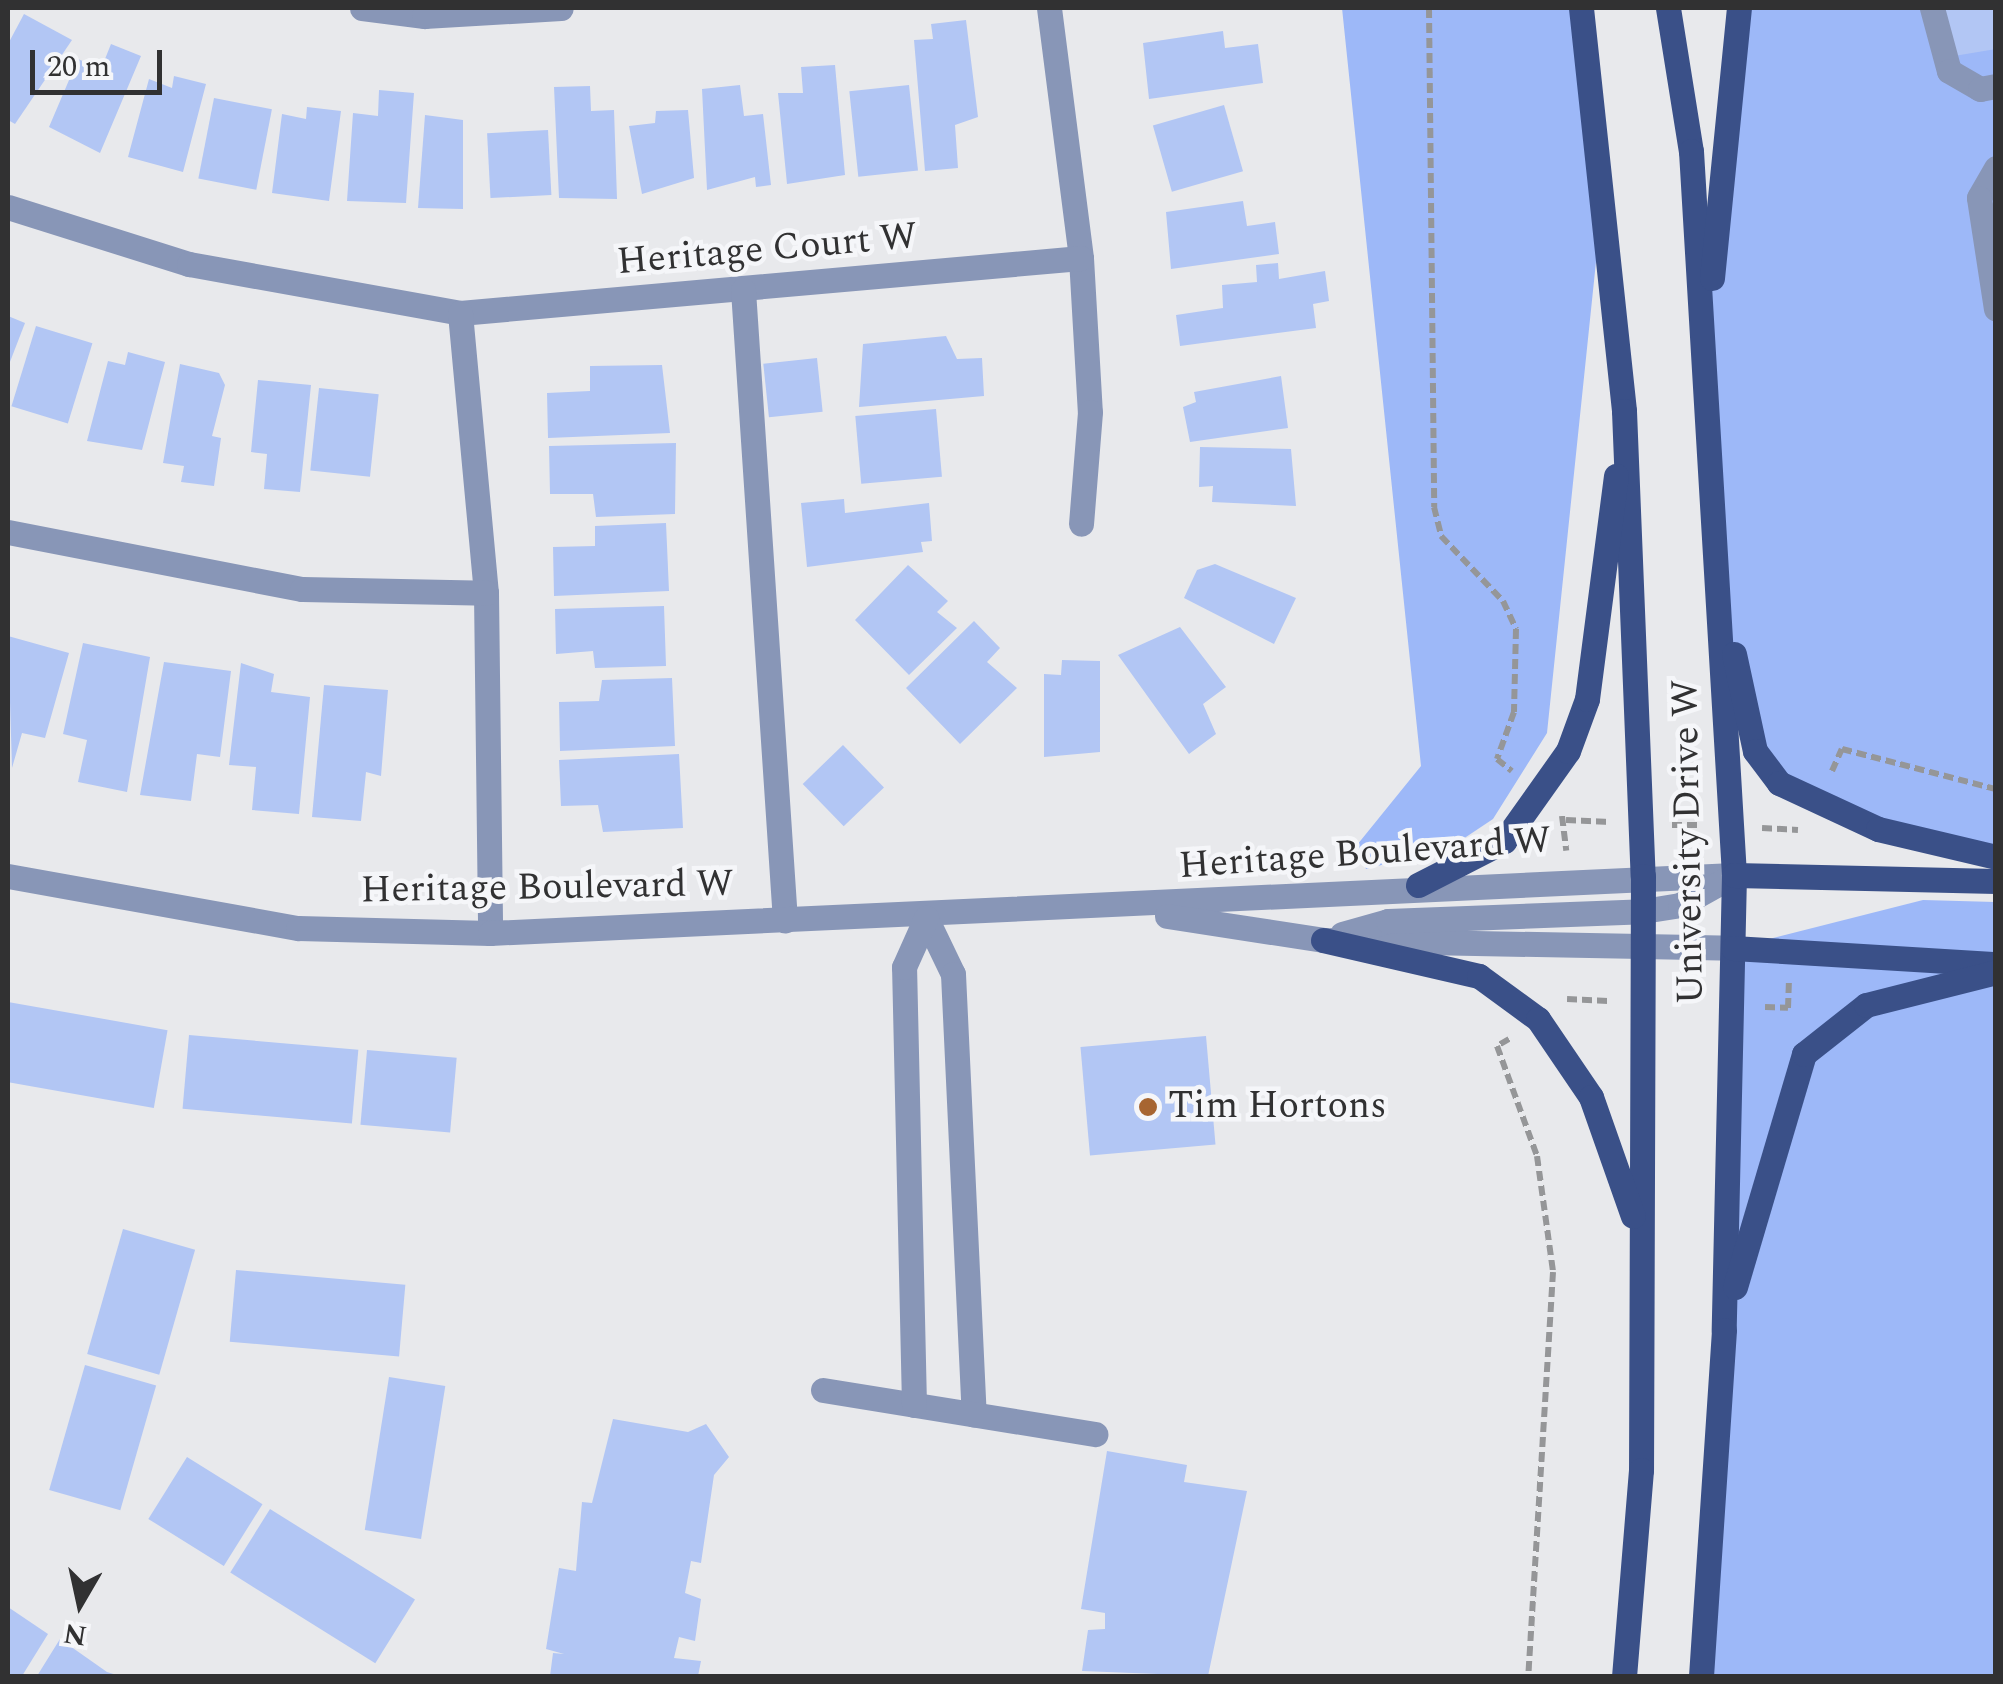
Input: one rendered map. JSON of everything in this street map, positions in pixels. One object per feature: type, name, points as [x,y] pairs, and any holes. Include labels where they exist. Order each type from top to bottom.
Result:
[{"type":"main road","name":"University Drive W","points":[[1581,8],[1624,411],[1643,876],[1641,1470],[1624,1676]]},
{"type":"main road","name":"University Drive W","points":[[1668,8],[1691,151],[1734,875],[1724,1330],[1701,1676]]},
{"type":"main road","points":[[1706,353],[1739,8]]},
{"type":"main road","points":[[1418,885],[1504,841],[1568,751],[1586,699],[1624,411]]},
{"type":"main road","points":[[1718,576],[1755,751],[1779,783],[1878,830],[1996,858]]},
{"type":"main road","points":[[1734,875],[1996,881]]},
{"type":"main road","points":[[1323,940],[1480,976],[1538,1019],[1591,1096],[1642,1246]]},
{"type":"main road","points":[[1734,948],[1996,964]]},
{"type":"main road","points":[[1724,1330],[1804,1054],[1866,1005],[1996,972]]},
{"type":"street","points":[[362,8],[424,16],[561,8]]},
{"type":"street","points":[[1049,8],[1081,258],[1090,412],[1081,524]]},
{"type":"street","points":[[1932,8],[1949,71],[1980,89],[1996,86]]},
{"type":"street","points":[[1996,168],[1979,198],[1996,308]]},
{"type":"street","name":"Heritage Court W","points":[[8,206],[190,264],[460,312],[1081,258]]},
{"type":"street","points":[[743,290],[785,921]]},
{"type":"street","points":[[460,312],[486,593],[490,934]]},
{"type":"street","points":[[8,532],[302,589],[486,593]]},
{"type":"street","points":[[1323,940],[1388,921],[1643,911],[1680,905],[1734,875]]},
{"type":"street","name":"Heritage Boulevard W","points":[[8,876],[298,928],[490,934],[1093,910],[1418,885],[1734,875]]},
{"type":"street","name":"Heritage Boulevard W","points":[[1093,910],[1323,940],[1643,951],[1734,948]]},
{"type":"street","points":[[914,1405],[904,968],[926,918]]},
{"type":"street","points":[[926,918],[953,974],[974,1414]]},
{"type":"street","points":[[823,1390],[1095,1434]]},
{"type":"path","points":[[1429,8],[1434,507],[1441,536],[1503,601],[1516,629],[1517,693],[1497,759],[1539,792]]},
{"type":"path","points":[[1842,749],[1996,789]]},
{"type":"path","points":[[1498,1046],[1537,1156],[1553,1272],[1528,1676]]},
{"type":"shaded area","points":[[1342,8],[1581,8],[1604,185],[1547,733],[1493,819],[1451,847],[1366,869],[1357,845],[1421,766]]},
{"type":"shaded area","points":[[1739,8],[1995,8],[1995,869],[1817,804],[1755,751],[1718,576],[1706,353]]},
{"type":"shaded area","points":[[1923,900],[1995,902],[1995,1676],[1701,1676],[1733,948]]},
{"type":"building","points":[[1945,8],[1996,8],[1996,49],[1954,56]]},
{"type":"building","points":[[24,14],[72,40],[15,124],[8,120],[8,44]]},
{"type":"building","points":[[966,20],[978,117],[955,125],[958,168],[925,171],[914,40],[933,39],[931,24]]},
{"type":"building","points":[[1223,31],[1225,48],[1258,44],[1263,83],[1149,99],[1143,43]]},
{"type":"building","points":[[111,44],[141,56],[100,153],[49,127],[78,59],[101,69]]},
{"type":"building","points":[[835,65],[845,175],[787,184],[778,93],[803,93],[801,67]]},
{"type":"building","points":[[174,76],[206,84],[183,172],[128,157],[149,79],[172,88]]},
{"type":"building","points":[[740,85],[744,116],[763,114],[771,185],[756,187],[755,177],[707,190],[702,89]]},
{"type":"building","points":[[909,85],[918,171],[858,177],[849,91]]},
{"type":"building","points":[[590,86],[591,111],[614,110],[617,199],[559,198],[554,87]]},
{"type":"building","points":[[379,90],[414,93],[406,203],[347,201],[353,113],[378,116]]},
{"type":"building","points":[[214,98],[272,109],[256,190],[198,178]]},
{"type":"building","points":[[1224,105],[1243,171],[1172,192],[1153,125]]},
{"type":"building","points":[[307,107],[341,111],[329,201],[272,193],[282,114],[306,119]]},
{"type":"building","points":[[688,110],[694,178],[642,194],[629,126],[655,123],[656,111]]},
{"type":"building","points":[[425,115],[463,120],[463,209],[418,208]]},
{"type":"building","points":[[548,130],[551,195],[490,198],[487,133]]},
{"type":"building","points":[[1243,201],[1247,226],[1275,222],[1279,254],[1171,269],[1166,212]]},
{"type":"building","points":[[1278,263],[1279,279],[1325,271],[1329,301],[1313,304],[1316,328],[1180,346],[1176,315],[1223,308],[1222,285],[1257,282],[1256,265]]},
{"type":"building","points":[[8,316],[25,323],[8,367]]},
{"type":"building","points":[[36,326],[92,343],[68,424],[11,406]]},
{"type":"building","points":[[946,336],[957,359],[982,358],[984,396],[859,407],[863,344]]},
{"type":"building","points":[[128,352],[165,362],[142,450],[87,441],[108,361],[125,365]]},
{"type":"building","points":[[817,358],[823,412],[769,417],[763,364]]},
{"type":"building","points":[[180,364],[219,373],[225,385],[212,436],[221,438],[214,486],[181,482],[184,466],[163,463]]},
{"type":"building","points":[[662,365],[670,433],[548,438],[547,393],[590,391],[590,366]]},
{"type":"building","points":[[1281,376],[1288,428],[1190,442],[1183,407],[1196,402],[1194,392]]},
{"type":"building","points":[[258,380],[311,385],[300,492],[264,489],[267,454],[251,452]]},
{"type":"building","points":[[319,388],[379,394],[370,477],[310,471]]},
{"type":"building","points":[[936,409],[942,477],[861,484],[855,416]]},
{"type":"building","points":[[676,443],[675,514],[596,517],[593,494],[550,494],[549,446]]},
{"type":"building","points":[[1200,447],[1291,449],[1296,506],[1212,502],[1213,486],[1199,487]]},
{"type":"building","points":[[844,499],[845,513],[929,503],[932,541],[921,542],[923,552],[807,567],[801,503]]},
{"type":"building","points":[[666,523],[669,591],[554,596],[553,547],[595,546],[595,526]]},
{"type":"building","points":[[1215,564],[1296,598],[1274,644],[1184,598],[1197,570]]},
{"type":"building","points":[[908,565],[948,601],[937,612],[957,628],[909,675],[855,620]]},
{"type":"building","points":[[664,606],[666,666],[595,668],[593,651],[556,654],[555,609]]},
{"type":"building","points":[[974,621],[1000,648],[987,662],[1017,688],[960,744],[906,688]]},
{"type":"building","points":[[1180,627],[1226,687],[1203,704],[1216,734],[1189,754],[1118,655]]},
{"type":"building","points":[[8,636],[69,653],[45,738],[22,733],[12,768]]},
{"type":"building","points":[[83,643],[150,657],[127,792],[78,782],[87,740],[63,734]]},
{"type":"building","points":[[1062,660],[1100,661],[1100,752],[1044,757],[1044,674],[1061,675]]},
{"type":"building","points":[[164,662],[231,671],[220,757],[197,754],[191,801],[140,795]]},
{"type":"building","points":[[241,663],[274,674],[271,692],[310,697],[299,814],[252,810],[256,767],[229,765]]},
{"type":"building","points":[[672,678],[675,746],[560,751],[559,702],[599,701],[602,680]]},
{"type":"building","points":[[324,685],[388,690],[381,776],[366,772],[361,821],[312,817]]},
{"type":"building","points":[[843,745],[884,787],[844,826],[803,784]]},
{"type":"building","points":[[679,754],[683,828],[603,832],[598,805],[561,806],[559,760]]},
{"type":"building","points":[[8,1002],[168,1030],[154,1108],[8,1082]]},
{"type":"building","points":[[189,1035],[358,1050],[352,1124],[183,1109]]},
{"type":"building","name":"Tim Hortons","points":[[1206,1036],[1215,1145],[1090,1156],[1080,1047]]},
{"type":"building","points":[[367,1050],[457,1058],[450,1133],[360,1125]]},
{"type":"building","points":[[123,1229],[195,1250],[159,1375],[87,1354]]},
{"type":"building","points":[[236,1270],[405,1285],[399,1357],[230,1342]]},
{"type":"building","points":[[85,1365],[156,1385],[120,1510],[49,1490]]},
{"type":"building","points":[[389,1377],[445,1386],[421,1539],[365,1530]]},
{"type":"building","points":[[613,1419],[688,1432],[706,1424],[729,1457],[714,1475],[701,1563],[691,1561],[685,1593],[701,1599],[695,1641],[679,1637],[674,1658],[701,1661],[698,1676],[550,1676],[553,1653],[564,1654],[546,1649],[559,1568],[576,1571],[582,1502],[592,1503]]},
{"type":"building","points":[[1107,1451],[1187,1465],[1184,1482],[1247,1491],[1208,1676],[1082,1671],[1088,1630],[1105,1629],[1105,1613],[1081,1609]]},
{"type":"building","points":[[187,1457],[262,1504],[224,1566],[148,1519]]},
{"type":"building","points":[[270,1509],[415,1600],[375,1663],[230,1573]]},
{"type":"building","points":[[8,1607],[48,1634],[22,1676],[8,1676]]},
{"type":"building","points":[[60,1639],[107,1672],[120,1676],[37,1676]]},
{"type":"place","name":"Tim Hortons","points":[[1148,1107]]}]
